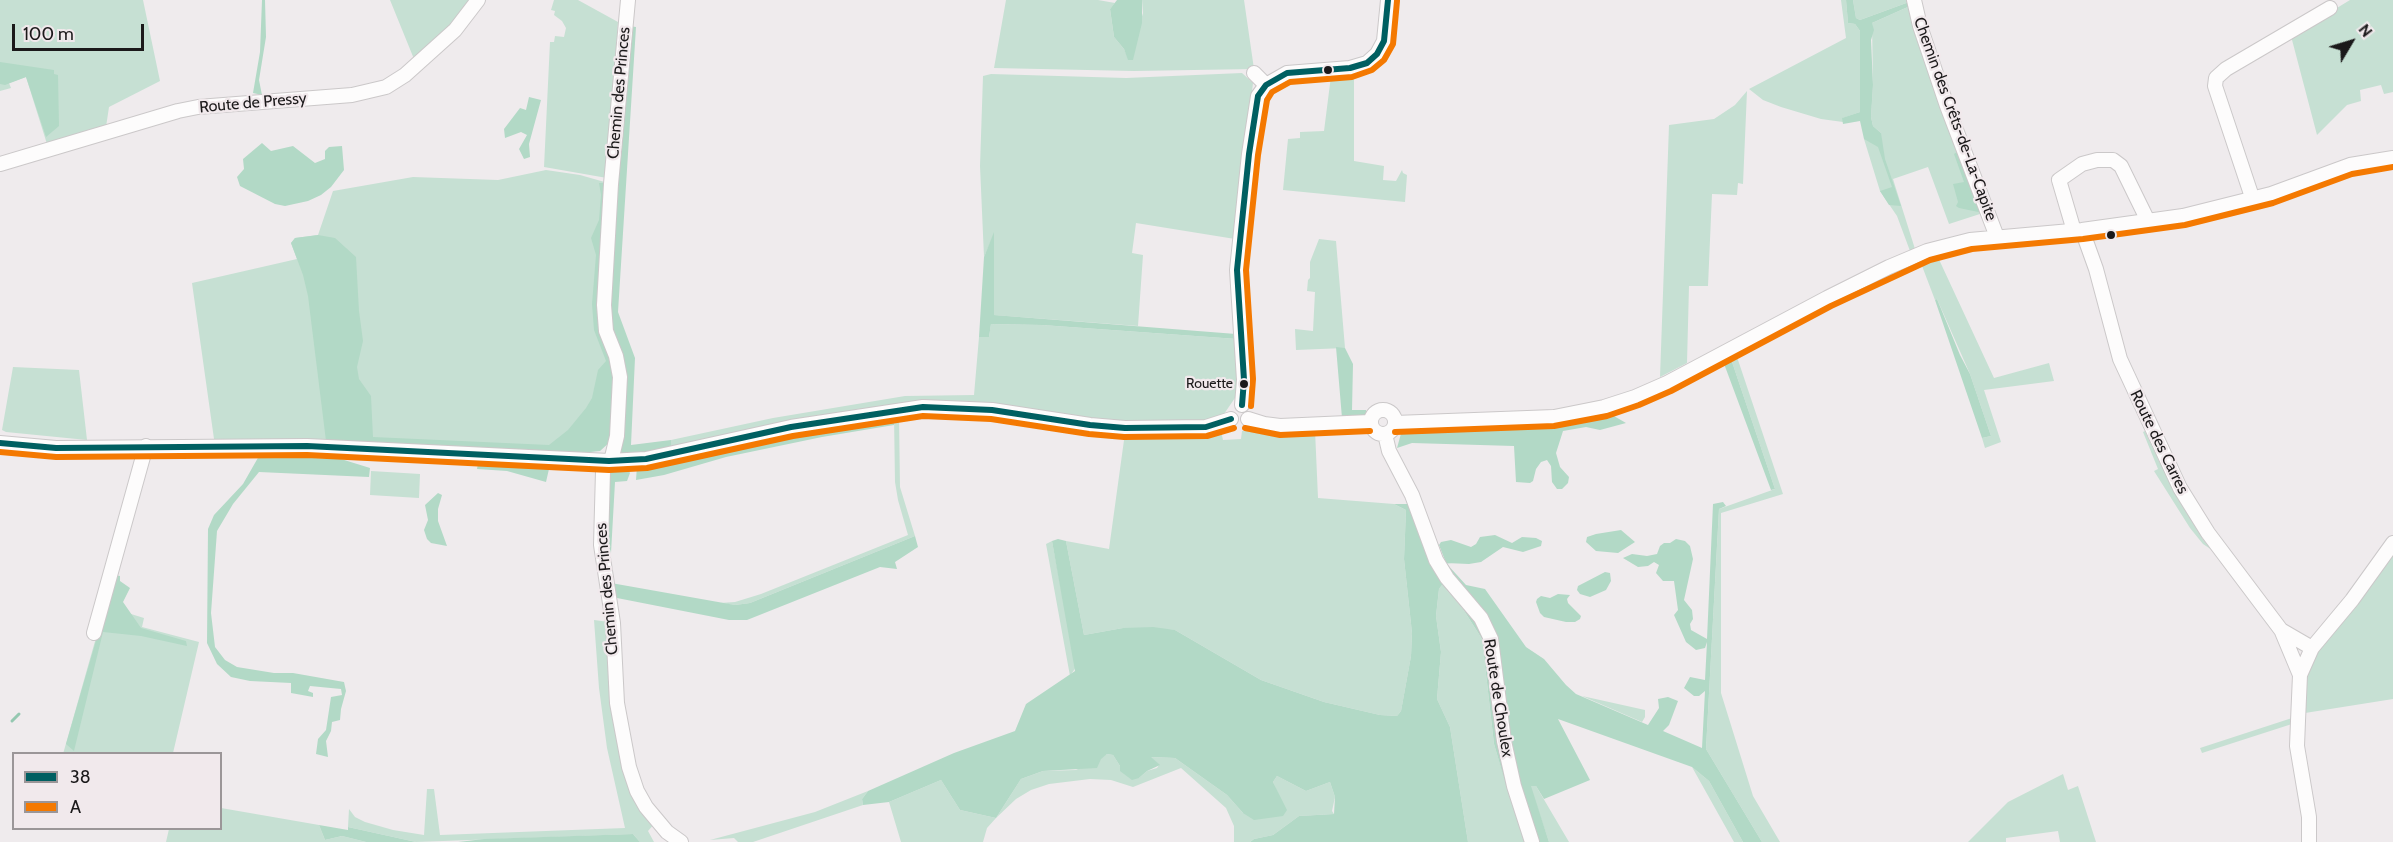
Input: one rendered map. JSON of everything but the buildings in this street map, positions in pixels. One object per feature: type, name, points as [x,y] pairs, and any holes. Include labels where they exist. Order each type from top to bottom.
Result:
[{"type":"street","name":"Route de Pressy","points":[[0,164],[177,111],[248,96],[352,95],[386,87],[405,75],[455,30],[478,0]]},
{"type":"street","name":"Chemin des Princes","points":[[628,0],[611,184],[604,293],[606,331],[616,356],[620,377],[617,436],[609,461],[603,471],[601,545],[613,623],[615,686],[623,741],[641,801],[667,832],[681,842]]},
{"type":"street","points":[[1242,405],[1244,380],[1237,270],[1255,105],[1258,96],[1266,85],[1287,73],[1350,69],[1367,63],[1377,54],[1384,41],[1388,0]]},
{"type":"street","name":"Chemin des Crêts-de-La-Capite","points":[[1914,0],[1920,26],[1947,106],[1997,237]]},
{"type":"street","points":[[2253,200],[2215,86],[2216,78],[2226,69],[2330,8]]},
{"type":"street","points":[[1254,73],[1266,85]]},
{"type":"street","points":[[1395,423],[1554,417],[1622,401],[1667,383],[1897,263],[1952,243],[2078,230],[2206,212],[2253,200],[2350,165],[2393,158]]},
{"type":"street","name":"Route des Carres","points":[[2148,221],[2121,166],[2113,160],[2097,160],[2082,164],[2059,180],[2096,269],[2120,359],[2180,488],[2208,533],[2282,630],[2291,649],[2300,675],[2297,746],[2307,793],[2308,842]]},
{"type":"street","points":[[1242,405],[1248,409],[1248,419],[1238,424],[1231,419],[1230,414],[1234,407],[1242,405]]},
{"type":"street","points":[[0,443],[48,448],[307,446],[609,461],[646,459],[791,427],[923,407],[992,410],[1125,428],[1206,427],[1231,419]]},
{"type":"street","points":[[1381,410],[1393,414],[1395,423],[1392,430],[1384,434],[1376,433],[1370,422],[1373,414],[1381,410]]},
{"type":"street","points":[[1248,419],[1280,426],[1370,422]]},
{"type":"street","name":"Route de Choulex","points":[[1384,434],[1389,451],[1412,495],[1436,560],[1447,578],[1480,618],[1491,639],[1504,741],[1514,786],[1532,842]]},
{"type":"street","points":[[94,633],[146,446]]},
{"type":"street","points":[[2312,648],[2352,600],[2393,543]]},
{"type":"street","name":"Route des Carres","points":[[2282,630],[2312,648],[2300,675]]},
{"type":"green space","points":[[0,0],[143,0],[160,81],[109,107],[106,127],[47,144],[26,77],[9,83],[11,88],[0,91]]},
{"type":"green space","points":[[262,0],[265,0],[266,37],[259,80],[262,95],[253,93],[260,52]]},
{"type":"green space","points":[[390,0],[470,0],[449,28],[414,59]]},
{"type":"green space","points":[[554,0],[578,0],[618,22],[607,178],[544,167],[550,42],[554,42],[555,36],[564,37],[566,28],[562,21],[554,15],[555,11],[551,10]]},
{"type":"green space","points":[[1006,0],[1098,0],[1115,3],[1110,9],[1114,37],[1124,49],[1129,60],[1143,13],[1142,0],[1244,0],[1254,69],[1134,71],[994,68]]},
{"type":"green space","points":[[1117,0],[1142,0],[1142,23],[1133,60],[1128,60],[1124,49],[1114,37],[1110,9]]},
{"type":"green space","points":[[1841,0],[1846,0],[1848,23],[1855,24],[1860,31],[1860,112],[1843,118],[1843,122],[1821,119],[1763,100],[1749,89],[1846,38]]},
{"type":"green space","points":[[1846,0],[1853,0],[1856,18],[1860,20],[1909,2],[1910,6],[1872,23],[1874,30],[1871,40],[1873,85],[1871,117],[1873,126],[1881,133],[1885,159],[1901,206],[1889,205],[1880,191],[1892,187],[1878,147],[1864,139],[1860,121],[1843,124],[1842,118],[1860,112],[1860,31],[1855,24],[1848,23]]},
{"type":"green space","points":[[1853,0],[1908,0],[1909,2],[1860,20],[1856,18]]},
{"type":"green space","points":[[2350,0],[2393,0],[2393,92],[2384,94],[2381,85],[2360,90],[2361,101],[2347,105],[2317,135],[2291,36]]},
{"type":"green space","points":[[1910,6],[1983,213],[1949,224],[1928,167],[1893,179],[1915,249],[1910,251],[1897,216],[1880,191],[1864,139],[1881,133],[1873,126],[1871,117],[1872,23]]},
{"type":"green space","points":[[629,26],[636,27],[618,312],[635,358],[631,445],[671,440],[672,448],[622,454],[609,320]]},
{"type":"green space","points":[[0,62],[54,70],[54,74],[58,75],[59,126],[46,137],[26,77],[5,85],[0,84]]},
{"type":"green space","points":[[1242,73],[1253,83],[1235,239],[1136,223],[1132,253],[1143,255],[1138,326],[993,315],[994,234],[984,257],[980,166],[983,76],[991,74],[1126,78]]},
{"type":"green space","points":[[1354,73],[1354,161],[1384,166],[1383,180],[1396,181],[1402,170],[1407,175],[1405,202],[1283,190],[1288,139],[1300,138],[1300,132],[1324,131],[1331,76]]},
{"type":"green space","points":[[1747,91],[1743,184],[1738,183],[1737,195],[1712,194],[1708,286],[1689,286],[1687,363],[1660,377],[1669,125],[1714,119],[1735,105]]},
{"type":"green space","points":[[529,97],[541,100],[529,144],[530,157],[524,159],[519,149],[527,135],[521,132],[505,138],[504,129],[520,108],[526,110]]},
{"type":"green space","points":[[262,143],[271,151],[293,146],[315,163],[325,159],[325,151],[329,147],[342,146],[344,170],[331,187],[321,195],[308,201],[285,206],[275,204],[240,186],[237,177],[244,169],[243,159]]},
{"type":"green space","points":[[1960,150],[1983,213],[1956,206],[1958,202],[1953,184],[1964,182],[1954,154]]},
{"type":"green space","points":[[546,170],[580,175],[608,183],[614,365],[600,451],[214,439],[192,283],[297,259],[291,243],[295,238],[318,235],[333,191],[413,177],[498,180]]},
{"type":"green space","points":[[599,183],[608,183],[601,316],[614,365],[611,441],[600,451],[572,454],[326,441],[308,296],[291,243],[295,238],[318,235],[335,238],[356,257],[363,341],[357,367],[359,379],[371,396],[373,437],[549,445],[568,430],[586,408],[592,398],[598,370],[606,361],[594,330],[592,304],[596,255],[591,238],[599,220],[601,195]]},
{"type":"green space","points":[[994,232],[994,315],[1236,334],[1237,339],[1042,325],[991,324],[989,337],[979,337],[984,257]]},
{"type":"green space","points":[[1319,239],[1336,241],[1345,348],[1296,350],[1295,329],[1313,331],[1315,292],[1307,291],[1310,262]]},
{"type":"green space","points":[[1936,253],[1994,378],[2049,363],[2054,381],[1984,390],[2001,442],[1985,448],[1982,438],[1991,436],[1970,374],[1937,299],[1935,300],[1919,258]]},
{"type":"green space","points":[[1937,299],[1970,374],[1991,436],[1982,438],[1935,300]]},
{"type":"green space","points":[[991,324],[1042,325],[1237,339],[1239,392],[1224,414],[1205,422],[1108,423],[978,402],[961,402],[672,448],[671,440],[773,418],[905,396],[974,395],[979,337],[989,337]]},
{"type":"green space","points":[[1336,347],[1345,348],[1353,364],[1352,410],[1366,410],[1366,415],[1342,418]]},
{"type":"green space","points":[[1736,354],[1783,494],[1721,513],[1721,693],[1753,796],[1780,842],[1762,842],[1706,749],[1719,509],[1775,489],[1730,356]]},
{"type":"green space","points":[[1730,356],[1775,489],[1771,490],[1723,361]]},
{"type":"green space","points":[[13,367],[79,370],[87,440],[2,430]]},
{"type":"green space","points":[[1607,412],[1626,423],[1600,430],[1586,427],[1563,431],[1556,453],[1560,467],[1569,477],[1568,483],[1562,489],[1557,489],[1552,482],[1551,466],[1547,460],[1541,462],[1536,469],[1533,481],[1530,483],[1516,482],[1514,446],[1412,443],[1397,448],[1402,430],[1433,431],[1523,425],[1563,421]]},
{"type":"green space","points":[[894,416],[899,417],[900,487],[915,536],[750,603],[735,605],[720,603],[735,602],[761,594],[908,535],[895,482]]},
{"type":"green space","points":[[894,416],[894,425],[726,457],[664,475],[636,480],[637,466],[735,443]]},
{"type":"green space","points":[[1315,430],[1318,498],[1394,504],[1406,510],[1404,559],[1412,633],[1411,656],[1401,711],[1397,716],[1380,715],[1324,702],[1261,680],[1175,630],[1123,628],[1084,635],[1066,541],[1109,549],[1125,433],[1221,431],[1223,440],[1241,439],[1242,431]]},
{"type":"green space","points":[[2145,431],[2159,461],[2206,536],[2202,538],[2212,550],[2203,544],[2190,528],[2154,471],[2158,469],[2143,432]]},
{"type":"green space","points":[[259,456],[341,459],[370,468],[369,477],[259,472],[233,504],[217,531],[211,613],[215,647],[225,660],[237,667],[274,673],[293,673],[344,682],[346,691],[340,720],[332,722],[326,741],[328,757],[316,754],[318,739],[326,730],[331,697],[342,695],[341,689],[310,686],[308,691],[313,693],[313,697],[291,693],[291,683],[250,681],[231,677],[217,664],[207,643],[208,529],[214,515],[243,484]]},
{"type":"green space","points":[[478,463],[549,469],[546,482],[507,471],[477,469]]},
{"type":"green space","points":[[626,466],[630,473],[627,481],[615,482],[611,553],[605,551],[606,478],[611,470]]},
{"type":"green space","points":[[371,471],[420,474],[419,498],[370,495]]},
{"type":"green space","points":[[438,493],[442,495],[438,509],[438,521],[447,546],[431,543],[424,530],[428,520],[425,505]]},
{"type":"green space","points":[[1723,502],[1726,506],[1719,509],[1706,749],[1762,842],[1743,842],[1709,781],[1692,767],[1558,719],[1590,780],[1544,799],[1536,786],[1531,786],[1549,842],[1538,842],[1509,747],[1497,646],[1450,573],[1446,563],[1466,585],[1485,589],[1526,647],[1544,659],[1576,694],[1648,725],[1659,708],[1658,699],[1668,697],[1678,701],[1669,725],[1663,731],[1702,748],[1705,691],[1699,696],[1694,696],[1684,688],[1690,677],[1705,680],[1707,642],[1705,648],[1696,650],[1686,642],[1674,615],[1678,610],[1674,581],[1663,581],[1656,573],[1659,565],[1654,562],[1648,566],[1638,567],[1623,558],[1632,554],[1647,556],[1657,554],[1664,543],[1670,543],[1676,539],[1685,541],[1690,546],[1693,559],[1684,600],[1692,610],[1691,630],[1707,639],[1713,504]]},
{"type":"green space","points":[[1394,504],[1411,504],[1464,604],[1485,636],[1509,784],[1506,785],[1494,744],[1482,639],[1461,606],[1442,585],[1439,589],[1436,616],[1441,652],[1437,699],[1450,727],[1468,842],[1250,842],[1273,835],[1299,816],[1334,814],[1335,797],[1330,782],[1306,791],[1277,776],[1273,782],[1287,810],[1283,816],[1254,820],[1243,813],[1227,795],[1175,758],[1151,757],[1160,765],[1132,780],[1120,771],[1120,766],[1113,755],[1107,754],[1101,759],[1097,768],[1043,771],[1021,779],[996,818],[960,810],[941,780],[889,802],[863,805],[862,799],[868,791],[954,753],[1015,731],[1026,704],[1075,671],[1052,541],[1058,539],[1066,541],[1084,635],[1123,628],[1153,627],[1175,630],[1261,680],[1324,702],[1380,715],[1397,716],[1401,711],[1411,656],[1412,633],[1404,559],[1406,510]]},
{"type":"green space","points":[[1621,530],[1635,542],[1618,553],[1596,551],[1586,542],[1587,537]]},
{"type":"green space","points":[[1495,535],[1512,543],[1522,537],[1542,541],[1541,546],[1523,552],[1503,547],[1481,562],[1446,563],[1439,545],[1441,542],[1451,540],[1471,547],[1480,537]]},
{"type":"green space","points":[[915,536],[918,547],[895,562],[897,569],[880,567],[747,620],[729,620],[617,598],[611,583],[735,605],[750,603]]},
{"type":"green space","points":[[1052,541],[1076,667],[1070,676],[1046,544]]},
{"type":"green space","points":[[2393,553],[2393,699],[2305,713],[2306,677],[2313,653],[2321,648]]},
{"type":"green space","points":[[1605,572],[1610,573],[1611,581],[1606,590],[1590,597],[1580,594],[1577,590],[1578,586]]},
{"type":"green space","points":[[115,575],[120,576],[120,581],[130,588],[123,602],[141,628],[186,641],[187,646],[141,636],[103,632],[74,751],[66,744]]},
{"type":"green space","points":[[1442,585],[1461,606],[1482,639],[1494,744],[1506,784],[1509,784],[1526,842],[1468,842],[1450,727],[1437,699],[1441,652],[1436,616],[1439,589]]},
{"type":"green space","points":[[1558,594],[1570,595],[1567,599],[1568,603],[1581,616],[1580,619],[1575,622],[1566,622],[1544,617],[1540,613],[1537,599],[1541,596],[1550,598]]},
{"type":"green space","points":[[105,606],[144,618],[142,627],[199,642],[173,752],[64,752]]},
{"type":"green space","points":[[594,620],[609,622],[613,707],[655,823],[648,831],[654,842],[640,842],[633,834],[416,842],[348,827],[349,809],[355,817],[365,822],[424,835],[427,789],[434,789],[440,835],[625,828],[607,748],[599,688]]},
{"type":"green space","points":[[1582,696],[1645,710],[1645,717],[1642,722]]},
{"type":"green space","points":[[2292,718],[2295,723],[2202,753],[2200,748]]},
{"type":"green space","points":[[1107,754],[1113,755],[1120,766],[1139,778],[1159,765],[1150,757],[1175,758],[1227,795],[1243,813],[1280,798],[1273,782],[1277,776],[1306,791],[1330,782],[1335,797],[1332,811],[1334,814],[1299,816],[1273,835],[1250,842],[1234,842],[1234,826],[1226,808],[1181,768],[1133,787],[1111,780],[1090,779],[1049,784],[1031,790],[1016,799],[996,818],[1021,779],[1043,771],[1076,770]]},
{"type":"green space","points":[[1692,767],[1709,781],[1743,842],[1734,842]]},
{"type":"green space","points":[[2063,774],[2068,790],[2078,786],[2096,842],[2060,842],[2058,831],[2006,838],[2006,842],[1968,842],[2008,802]]},
{"type":"green space","points":[[941,780],[960,810],[996,818],[987,828],[983,842],[901,842],[889,802]]},
{"type":"green space","points":[[1530,786],[1536,786],[1569,842],[1549,842]]},
{"type":"green space","points":[[868,791],[862,799],[863,805],[753,842],[738,842],[734,838],[710,840],[815,812]]},
{"type":"green space","points":[[222,808],[319,825],[325,840],[342,836],[366,842],[166,842],[169,830],[222,830]]},
{"type":"green space","points":[[319,825],[348,830],[348,827],[416,842],[366,842],[342,836],[325,840]]},
{"type":"green space","points":[[633,834],[640,842],[458,842],[484,839]]},
{"type":"waterway","points":[[12,721],[19,714]]},
{"type":"transit line","name":"38","points":[[1242,405],[1244,380],[1237,270],[1249,154],[1258,96],[1266,85],[1287,73],[1350,68],[1367,63],[1377,54],[1384,41],[1388,0]]},
{"type":"transit line","name":"A","points":[[1251,406],[1253,379],[1246,270],[1258,155],[1267,100],[1272,92],[1290,82],[1352,77],[1372,70],[1384,60],[1393,44],[1397,1]]},
{"type":"transit line","name":"A","points":[[1395,432],[1554,426],[1607,416],[1671,391],[1831,306],[1930,260],[1972,249],[2083,239],[2185,225],[2273,203],[2352,174],[2393,167]]},
{"type":"transit line","name":"38","points":[[0,443],[56,448],[307,446],[609,461],[646,459],[791,427],[923,407],[992,410],[1125,428],[1206,427],[1231,419]]},
{"type":"transit line","name":"A","points":[[0,452],[56,457],[307,455],[609,470],[647,468],[793,436],[923,416],[991,419],[1124,437],[1207,436],[1234,428]]},
{"type":"transit line","name":"A","points":[[1245,428],[1280,435],[1370,431]]},
{"type":"place","name":"Rouette","points":[[1244,384]]}]
